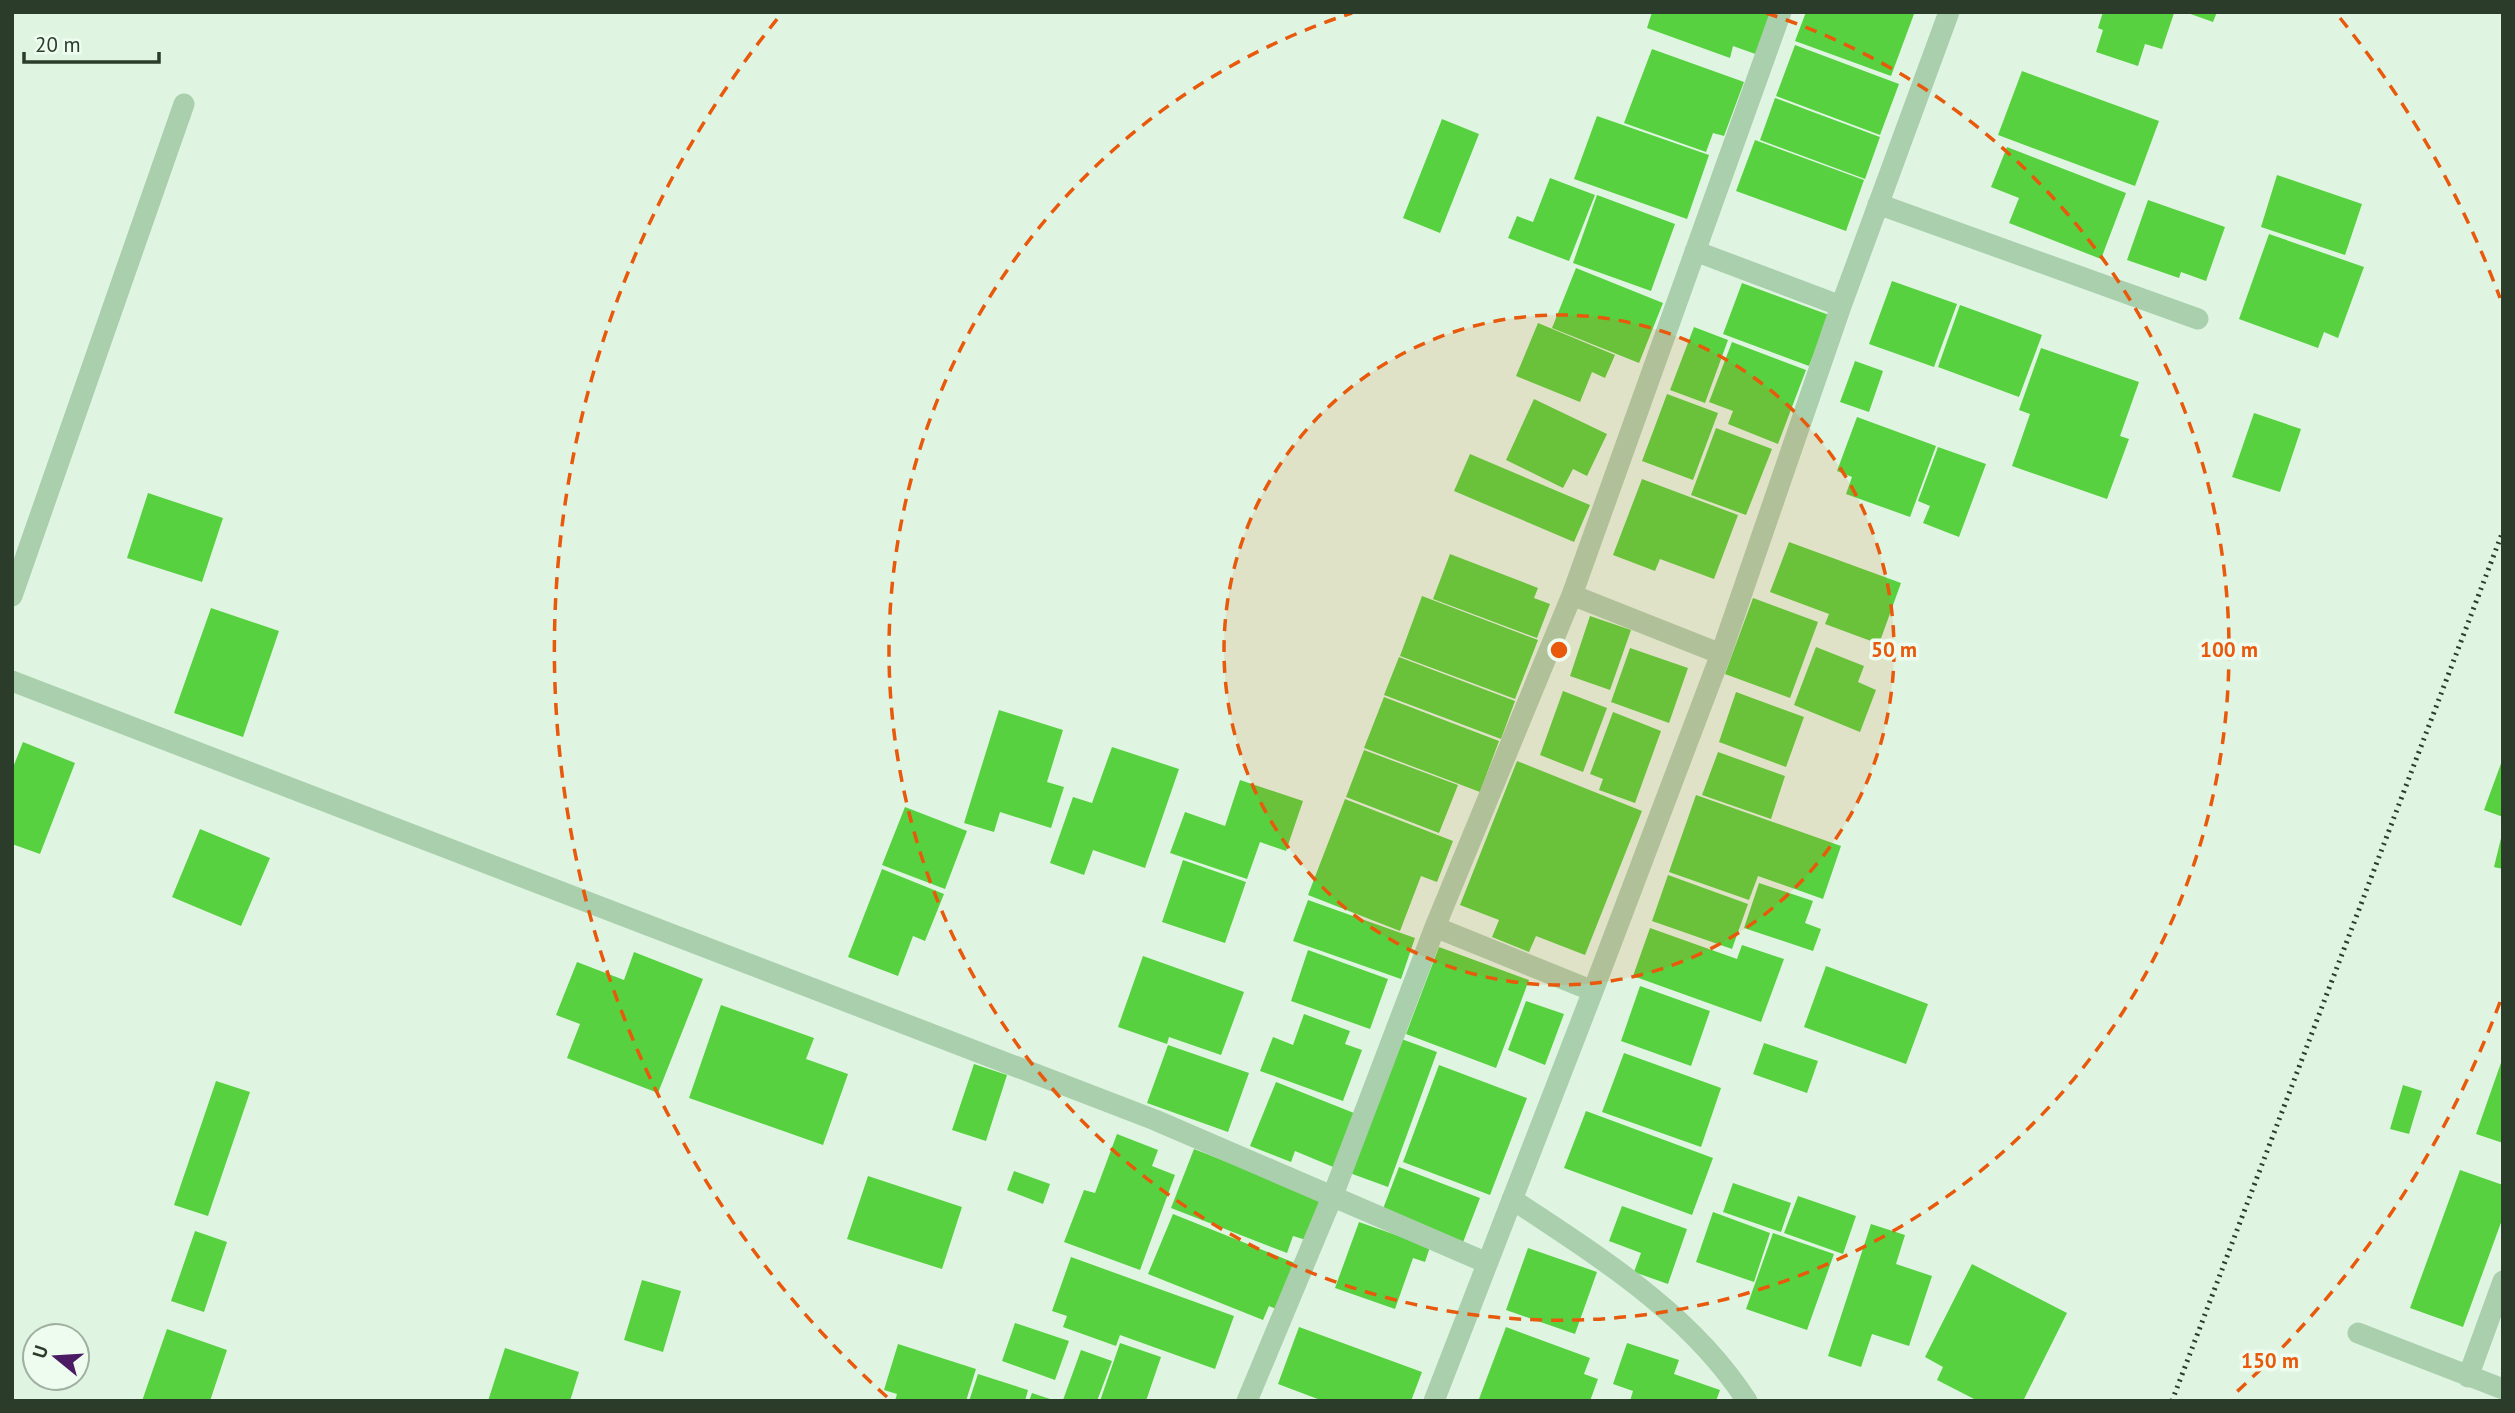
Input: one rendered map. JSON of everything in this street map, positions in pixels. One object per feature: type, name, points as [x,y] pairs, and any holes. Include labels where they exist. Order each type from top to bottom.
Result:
[{"type":"street","points":[[1247,1401],[1333,1195],[1435,927],[1572,595],[1781,12]]},
{"type":"street","points":[[1434,1401],[1721,654],[1841,306],[1949,12]]},
{"type":"street","points":[[12,596],[184,104]]},
{"type":"street","points":[[1878,204],[2198,319]]},
{"type":"street","points":[[1695,251],[1841,306]]},
{"type":"street","points":[[1572,595],[1721,654]]},
{"type":"street","points":[[12,681],[1155,1120],[1487,1263]]},
{"type":"street","points":[[1435,927],[1593,991]]},
{"type":"street","points":[[1513,1199],[1619,1271],[1663,1307],[1708,1352],[1747,1401]]},
{"type":"street","points":[[2468,1377],[2503,1281]]},
{"type":"street","points":[[2358,1333],[2503,1389]]},
{"type":"building","points":[[1652,12],[1776,12],[1761,56],[1733,46],[1730,58],[1647,28]]},
{"type":"building","points":[[1806,12],[1914,14],[1891,76],[1795,41]]},
{"type":"building","points":[[2103,12],[2174,13],[2162,49],[2145,44],[2138,66],[2096,52],[2103,30],[2098,28]]},
{"type":"building","points":[[2185,12],[2217,12],[2213,22]]},
{"type":"building","points":[[1795,45],[1899,84],[1880,135],[1776,96]]},
{"type":"building","points":[[1652,49],[1744,82],[1724,136],[1713,133],[1706,152],[1624,123]]},
{"type":"building","points":[[2022,71],[2159,121],[2135,186],[1998,135]]},
{"type":"building","points":[[1775,98],[1880,137],[1865,179],[1760,140]]},
{"type":"building","points":[[1597,116],[1709,155],[1687,219],[1574,179]]},
{"type":"building","points":[[1442,119],[1479,134],[1440,233],[1403,218]]},
{"type":"building","points":[[1755,140],[1864,180],[1846,231],[1736,191]]},
{"type":"building","points":[[2007,147],[2126,193],[2101,259],[2009,223],[2019,198],[1991,187]]},
{"type":"building","points":[[2277,175],[2362,204],[2345,255],[2261,227]]},
{"type":"building","points":[[1550,178],[1595,195],[1569,261],[1508,238],[1517,216],[1533,222]]},
{"type":"building","points":[[1597,195],[1675,224],[1651,291],[1573,263]]},
{"type":"building","points":[[2148,200],[2225,227],[2206,281],[2181,272],[2179,278],[2127,260]]},
{"type":"building","points":[[2269,234],[2364,267],[2338,338],[2324,332],[2318,348],[2239,319]]},
{"type":"building","points":[[1576,268],[1663,303],[1639,363],[1552,328]]},
{"type":"building","points":[[1892,281],[1957,304],[1934,367],[1869,344]]},
{"type":"building","points":[[1742,283],[1829,315],[1809,366],[1723,334]]},
{"type":"building","points":[[1960,305],[2042,335],[2019,397],[1938,367]]},
{"type":"building","points":[[1538,323],[1615,355],[1605,378],[1592,372],[1580,402],[1516,376]]},
{"type":"building","points":[[1694,327],[1728,340],[1705,403],[1670,390]]},
{"type":"building","points":[[1732,342],[1806,370],[1778,444],[1728,424],[1733,411],[1709,402]]},
{"type":"building","points":[[2041,348],[2139,382],[2120,436],[2129,439],[2107,499],[2012,466],[2030,414],[2019,410]]},
{"type":"building","points":[[1855,361],[1883,371],[1869,412],[1840,402]]},
{"type":"building","points":[[1667,394],[1718,413],[1693,480],[1642,461]]},
{"type":"building","points":[[1534,399],[1607,434],[1587,476],[1573,469],[1563,488],[1506,460]]},
{"type":"building","points":[[2254,413],[2301,429],[2280,492],[2232,477]]},
{"type":"building","points":[[1857,417],[1936,446],[1910,517],[1846,494],[1852,477],[1837,471]]},
{"type":"building","points":[[1716,428],[1772,449],[1746,515],[1691,495]]},
{"type":"building","points":[[1938,447],[1986,464],[1959,537],[1923,523],[1930,506],[1918,501]]},
{"type":"building","points":[[1470,454],[1590,505],[1574,542],[1454,491]]},
{"type":"building","points":[[1642,479],[1738,515],[1714,579],[1660,559],[1655,571],[1613,555]]},
{"type":"building","points":[[148,493],[223,518],[202,582],[127,558]]},
{"type":"building","points":[[1789,542],[1901,583],[1879,644],[1825,624],[1829,614],[1770,592]]},
{"type":"building","points":[[1450,554],[1538,588],[1534,598],[1550,604],[1537,638],[1433,599]]},
{"type":"building","points":[[1422,596],[1538,640],[1515,699],[1400,656]]},
{"type":"building","points":[[1753,598],[1818,622],[1790,698],[1725,674]]},
{"type":"building","points":[[211,608],[279,631],[243,737],[174,713]]},
{"type":"building","points":[[1590,616],[1631,630],[1610,690],[1570,676]]},
{"type":"building","points":[[1816,647],[1864,666],[1858,682],[1876,690],[1860,732],[1794,705]]},
{"type":"building","points":[[1630,648],[1688,668],[1669,723],[1611,702]]},
{"type":"building","points":[[1399,657],[1515,701],[1501,739],[1384,695]]},
{"type":"building","points":[[1563,691],[1607,708],[1583,772],[1540,755]]},
{"type":"building","points":[[1736,692],[1804,717],[1786,767],[1719,742]]},
{"type":"building","points":[[1384,697],[1499,741],[1480,792],[1364,748]]},
{"type":"building","points":[[999,710],[1063,730],[1047,782],[1064,787],[1051,828],[1000,812],[994,832],[964,823]]},
{"type":"building","points":[[1613,712],[1661,731],[1635,803],[1599,790],[1603,779],[1590,774]]},
{"type":"building","points":[[23,742],[75,763],[40,854],[12,844],[12,770]]},
{"type":"building","points":[[1112,747],[1179,769],[1145,868],[1093,850],[1084,875],[1050,863],[1073,797],[1092,803]]},
{"type":"building","points":[[1364,750],[1458,785],[1439,833],[1346,797]]},
{"type":"building","points":[[1718,752],[1785,776],[1771,819],[1702,795]]},
{"type":"building","points":[[2503,758],[2503,817],[2484,810]]},
{"type":"building","points":[[1517,761],[1642,811],[1585,955],[1536,936],[1529,952],[1492,937],[1499,920],[1460,905]]},
{"type":"building","points":[[1240,780],[1303,801],[1286,851],[1260,842],[1247,879],[1170,853],[1185,812],[1225,826]]},
{"type":"building","points":[[1696,795],[1841,846],[1823,899],[1758,876],[1749,900],[1669,872]]},
{"type":"building","points":[[1345,799],[1453,841],[1437,882],[1421,876],[1400,931],[1308,895]]},
{"type":"building","points":[[905,807],[967,831],[945,889],[882,865]]},
{"type":"building","points":[[200,829],[270,858],[241,926],[172,897]]},
{"type":"building","points":[[2503,834],[2503,869],[2494,867]]},
{"type":"building","points":[[1183,860],[1246,882],[1225,943],[1162,922]]},
{"type":"building","points":[[882,869],[944,894],[925,941],[913,936],[898,976],[848,957]]},
{"type":"building","points":[[1668,875],[1748,904],[1732,949],[1652,921]]},
{"type":"building","points":[[1759,883],[1813,901],[1805,923],[1821,929],[1813,951],[1744,928]]},
{"type":"building","points":[[1308,900],[1415,938],[1401,979],[1293,941]]},
{"type":"building","points":[[1650,928],[1737,959],[1742,945],[1784,959],[1761,1022],[1633,976]]},
{"type":"building","points":[[1439,947],[1529,980],[1496,1068],[1406,1034]]},
{"type":"building","points":[[1308,950],[1388,979],[1370,1029],[1291,1001]]},
{"type":"building","points":[[634,952],[703,979],[658,1093],[567,1058],[580,1024],[556,1015],[577,962],[624,980]]},
{"type":"building","points":[[1143,956],[1244,992],[1221,1055],[1169,1037],[1167,1044],[1118,1027]]},
{"type":"building","points":[[1826,966],[1928,1004],[1906,1064],[1804,1027]]},
{"type":"building","points":[[1640,986],[1710,1011],[1691,1066],[1621,1041]]},
{"type":"building","points":[[1526,1001],[1564,1014],[1545,1065],[1508,1050]]},
{"type":"building","points":[[721,1005],[814,1038],[806,1059],[848,1074],[823,1145],[689,1098]]},
{"type":"building","points":[[1304,1014],[1350,1031],[1345,1044],[1362,1050],[1343,1101],[1260,1071],[1273,1037],[1293,1045]]},
{"type":"building","points":[[1396,1037],[1437,1052],[1388,1187],[1347,1172]]},
{"type":"building","points":[[1764,1043],[1818,1061],[1807,1093],[1753,1074]]},
{"type":"building","points":[[1168,1045],[1249,1073],[1228,1132],[1147,1103]]},
{"type":"building","points":[[1624,1053],[1721,1088],[1701,1147],[1602,1112]]},
{"type":"building","points":[[2503,1057],[2503,1143],[2476,1134]]},
{"type":"building","points":[[974,1064],[1007,1075],[986,1141],[952,1130]]},
{"type":"building","points":[[1439,1065],[1527,1098],[1490,1195],[1403,1162]]},
{"type":"building","points":[[216,1081],[250,1092],[208,1216],[174,1205]]},
{"type":"building","points":[[1276,1082],[1359,1115],[1338,1169],[1295,1151],[1291,1162],[1250,1146]]},
{"type":"building","points":[[2403,1085],[2422,1091],[2409,1134],[2390,1129]]},
{"type":"building","points":[[1586,1111],[1713,1158],[1692,1215],[1564,1168]]},
{"type":"building","points":[[1117,1134],[1158,1150],[1152,1166],[1175,1175],[1140,1270],[1064,1242],[1084,1190],[1095,1193]]},
{"type":"building","points":[[1194,1149],[1322,1199],[1306,1240],[1293,1236],[1287,1253],[1171,1208]]},
{"type":"building","points":[[1399,1167],[1480,1198],[1462,1245],[1381,1214]]},
{"type":"building","points":[[2460,1170],[2503,1185],[2503,1217],[2463,1327],[2410,1308]]},
{"type":"building","points":[[1014,1171],[1050,1184],[1043,1204],[1007,1190]]},
{"type":"building","points":[[868,1176],[962,1207],[942,1269],[847,1239]]},
{"type":"building","points":[[1733,1183],[1791,1203],[1781,1232],[1723,1212]]},
{"type":"building","points":[[1798,1196],[1856,1216],[1843,1254],[1784,1233]]},
{"type":"building","points":[[1622,1206],[1687,1229],[1668,1284],[1634,1272],[1641,1253],[1609,1241]]},
{"type":"building","points":[[1713,1212],[1770,1233],[1754,1282],[1696,1262]]},
{"type":"building","points":[[1173,1214],[1300,1265],[1281,1311],[1269,1306],[1263,1320],[1148,1274]]},
{"type":"building","points":[[1359,1222],[1430,1247],[1425,1262],[1413,1258],[1395,1309],[1335,1288]]},
{"type":"building","points":[[1871,1224],[1905,1235],[1896,1264],[1932,1276],[1909,1346],[1872,1334],[1861,1367],[1828,1356]]},
{"type":"building","points":[[195,1231],[227,1242],[204,1312],[171,1301]]},
{"type":"building","points":[[1773,1233],[1834,1254],[1807,1330],[1746,1309]]},
{"type":"building","points":[[1528,1248],[1597,1272],[1575,1334],[1506,1310]]},
{"type":"building","points":[[1071,1257],[1234,1316],[1215,1369],[1120,1335],[1116,1346],[1063,1327],[1067,1316],[1052,1311]]},
{"type":"building","points":[[1972,1264],[2067,1313],[2023,1401],[1978,1401],[1937,1380],[1943,1367],[1925,1357]]},
{"type":"building","points":[[642,1280],[681,1291],[663,1352],[624,1340]]},
{"type":"building","points":[[1015,1323],[1069,1341],[1055,1380],[1002,1361]]},
{"type":"building","points":[[1299,1327],[1422,1372],[1411,1401],[1323,1401],[1278,1384]]},
{"type":"building","points":[[1506,1327],[1590,1358],[1584,1374],[1598,1379],[1590,1401],[1479,1399]]},
{"type":"building","points":[[167,1329],[227,1350],[210,1401],[142,1401]]},
{"type":"building","points":[[1120,1343],[1161,1357],[1146,1401],[1100,1401]]},
{"type":"building","points":[[1627,1343],[1679,1360],[1674,1374],[1720,1390],[1716,1401],[1630,1401],[1633,1391],[1613,1384]]},
{"type":"building","points":[[898,1344],[976,1369],[966,1401],[895,1401],[897,1394],[884,1390]]},
{"type":"building","points":[[505,1348],[579,1372],[570,1401],[488,1401]]},
{"type":"building","points":[[1081,1350],[1112,1361],[1097,1401],[1063,1400]]},
{"type":"building","points":[[978,1374],[1028,1390],[1025,1401],[969,1401]]},
{"type":"building","points":[[1032,1393],[1053,1400],[1053,1401],[1029,1401]]},
{"type":"railway","points":[[2172,1401],[2503,531]]}]
